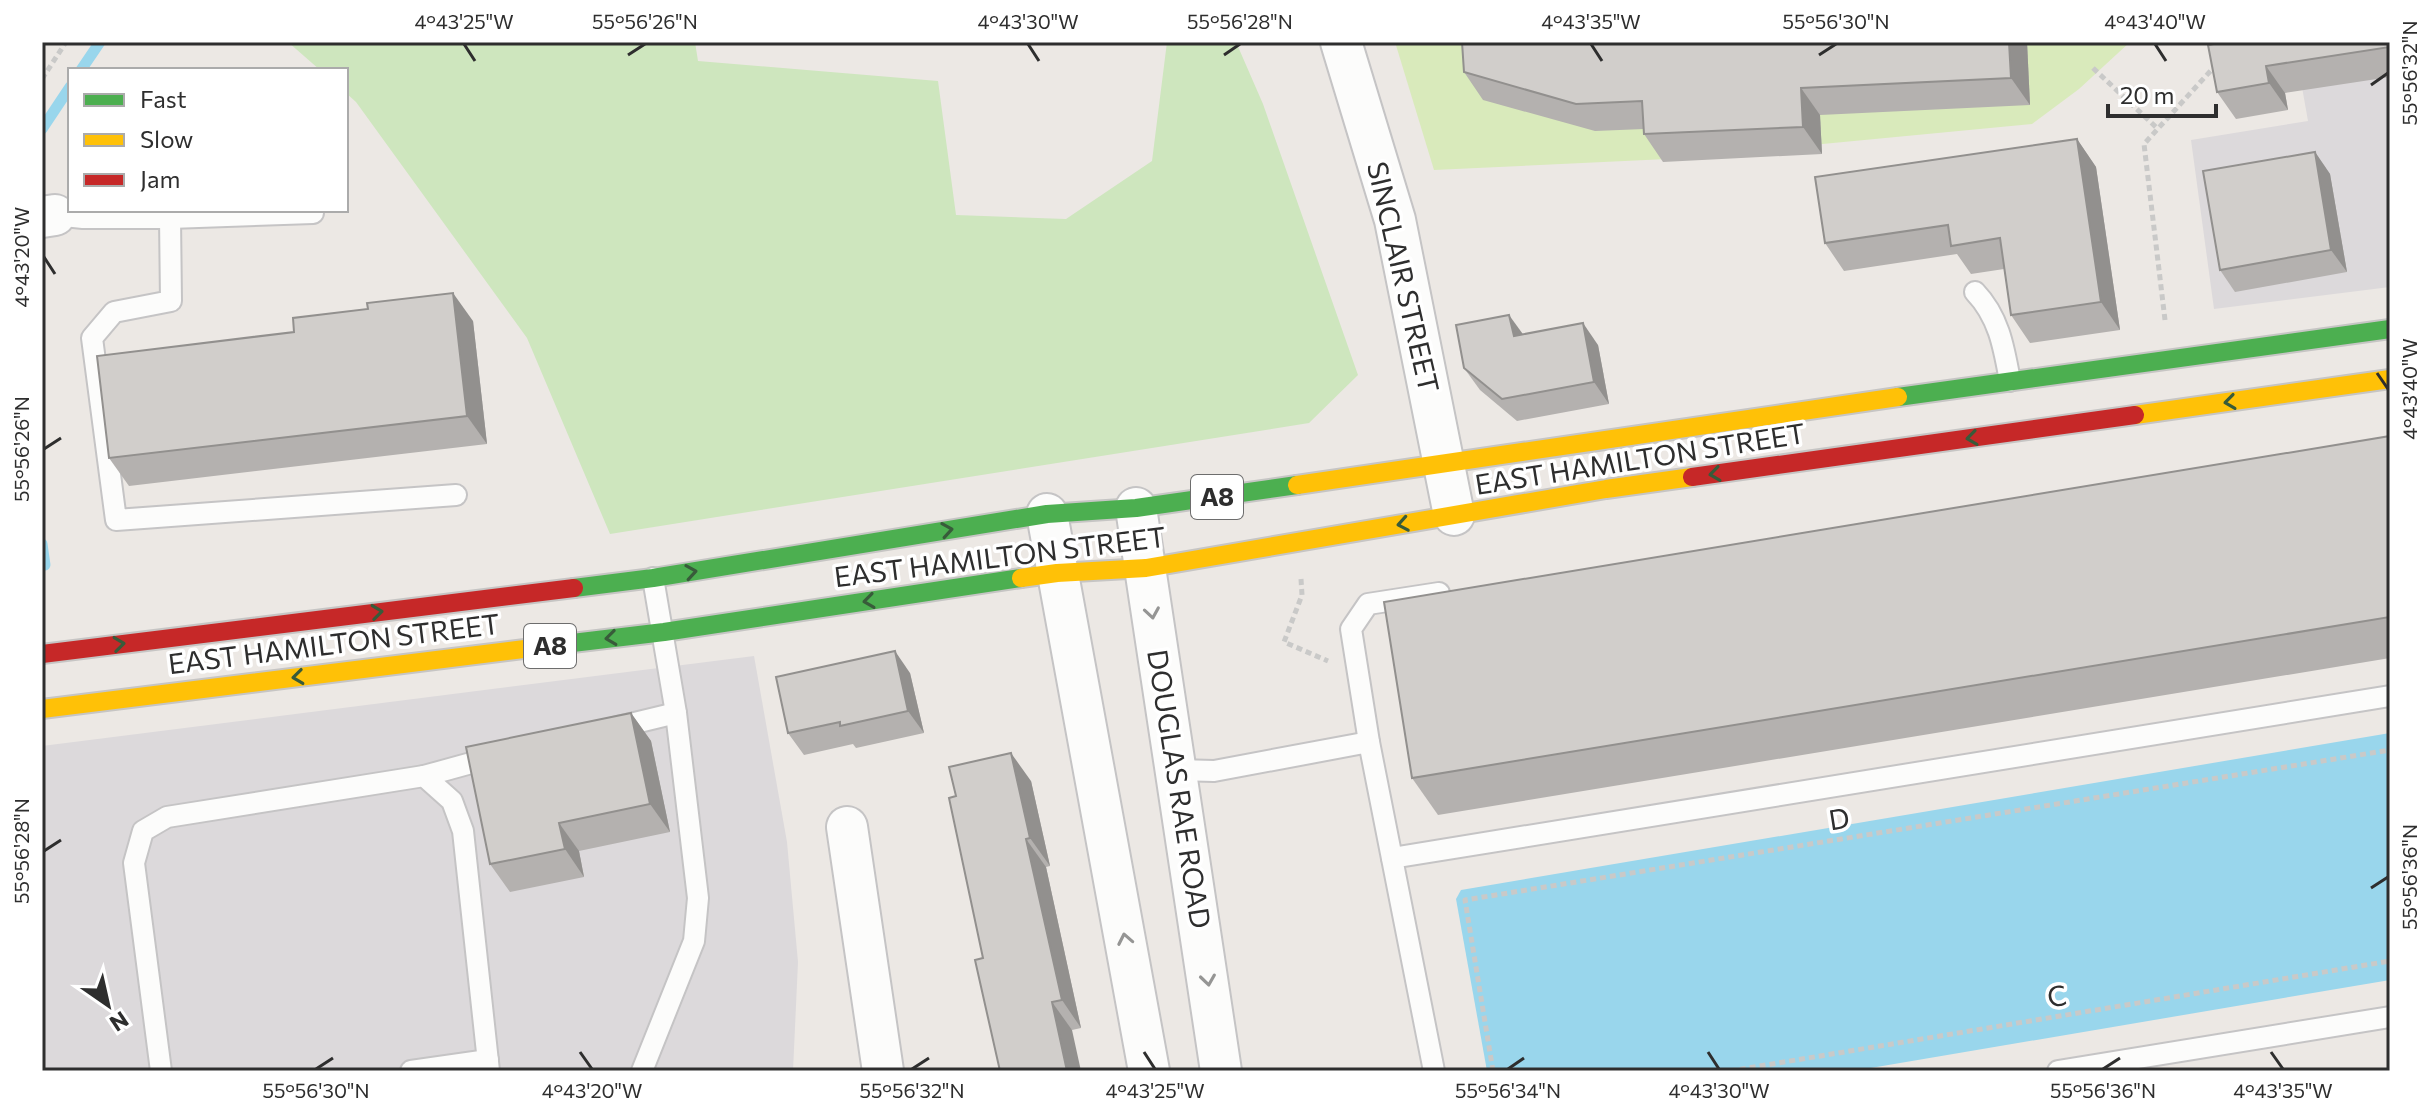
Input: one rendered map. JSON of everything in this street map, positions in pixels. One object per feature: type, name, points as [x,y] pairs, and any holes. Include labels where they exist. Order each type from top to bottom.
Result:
[{"type":"highway","name":"EAST HAMILTON STREET","points":[[42,654],[653,578],[1047,514],[1136,508],[2010,381],[2170,360],[2281,350],[2390,329]]},
{"type":"highway","name":"EAST HAMILTON STREET","points":[[42,709],[664,632],[1057,573],[1146,568],[1606,489],[2285,388],[2390,379]]},
{"type":"street","name":"SINCLAIR STREET","points":[[1341,42],[1395,220],[1454,515]]},
{"type":"street","name":"DOUGLAS RAE ROAD","points":[[1136,508],[1221,1071]]},
{"type":"street","points":[[1047,514],[1149,1071]]},
{"type":"street","points":[[847,827],[883,1071]]},
{"type":"lane","points":[[49,216],[170,218],[313,213]]},
{"type":"lane","points":[[170,218],[171,301],[114,312],[92,338],[116,520],[456,495]]},
{"type":"lane","points":[[1975,292],[1985,301],[2002,335],[2010,381]]},
{"type":"lane","points":[[642,1071],[694,941],[698,898],[676,713],[653,578]]},
{"type":"lane","points":[[1434,1071],[1369,742],[1351,629],[1368,604],[1462,589]]},
{"type":"lane","points":[[1392,858],[2390,696]]},
{"type":"lane","points":[[602,730],[676,713]]},
{"type":"lane","points":[[1177,770],[1214,771],[1369,742]]},
{"type":"lane","points":[[161,1071],[134,863],[143,831],[167,817],[424,776],[513,751]]},
{"type":"lane","points":[[411,1071],[489,1066],[463,831],[452,801],[424,776]]},
{"type":"lane","points":[[2058,1071],[2390,1017]]},
{"type":"path","points":[[42,79],[66,42]]},
{"type":"path","points":[[2170,360],[2144,144],[2217,63]]},
{"type":"path","points":[[2093,68],[2158,129]]},
{"type":"path","points":[[1302,595],[1284,642],[1359,674]]},
{"type":"path","name":"D","points":[[1493,1071],[1465,900],[2390,750]]},
{"type":"path","name":"C","points":[[1730,1071],[2390,961]]},
{"type":"shaded area","points":[[2294,42],[2390,42],[2390,287],[2214,309],[2191,140],[2308,121]]},
{"type":"shaded area","points":[[754,656],[787,842],[798,962],[793,1071],[42,1071],[42,746]]},
{"type":"green space","points":[[288,42],[695,42],[698,61],[938,81],[956,215],[1066,219],[1152,161],[1167,42],[1236,42],[1263,104],[1358,375],[1309,423],[610,534],[527,338],[348,95],[348,68],[318,68]]},
{"type":"green space","points":[[1395,42],[2130,42],[2079,89],[2032,124],[1667,159],[1434,170]]},
{"type":"water","points":[[2390,733],[2390,980],[1853,1071],[1487,1071],[1456,899],[1461,890]]},
{"type":"building","points":[[1462,42],[2009,42],[2011,78],[1801,88],[1803,127],[1644,134],[1642,101],[1576,104],[1464,72]]},
{"type":"building","points":[[2225,42],[2390,42],[2390,47],[2266,66],[2269,83],[2217,92],[2208,45]]},
{"type":"building","points":[[2077,139],[2101,302],[2011,315],[2000,238],[1951,246],[1948,225],[1825,243],[1815,177]]},
{"type":"building","points":[[2315,152],[2331,250],[2220,270],[2203,171]]},
{"type":"building","points":[[453,293],[467,416],[109,458],[97,356],[294,332],[293,318],[368,309],[367,303]]},
{"type":"building","points":[[1509,315],[1514,336],[1583,323],[1594,382],[1502,399],[1464,368],[1456,325]]},
{"type":"building","points":[[2390,436],[2390,617],[1412,778],[1384,602]]},
{"type":"building","points":[[895,651],[908,711],[840,726],[840,722],[788,733],[776,677]]},
{"type":"building","points":[[631,713],[650,804],[559,823],[565,849],[490,864],[466,747]]},
{"type":"building","points":[[1011,753],[1030,838],[1026,839],[1062,1000],[1052,1002],[1067,1071],[1000,1071],[975,960],[983,958],[949,798],[956,796],[949,767]]},
{"type":"waterway","points":[[82,68],[100,42]]},
{"type":"waterway","points":[[42,129],[68,90]]},
{"type":"waterway","points":[[42,544],[45,565]]},
{"type":"traffic: fast","points":[[1898,397],[2390,329]]},
{"type":"traffic: fast","points":[[574,588],[1047,514],[1136,508],[1297,485]]},
{"type":"traffic: fast","points":[[564,644],[664,632],[1021,578]]},
{"type":"traffic: slow","points":[[2135,415],[2390,379]]},
{"type":"traffic: slow","points":[[1297,485],[1898,397]]},
{"type":"traffic: slow","points":[[1021,578],[1146,568],[1692,477]]},
{"type":"traffic: slow","points":[[42,709],[564,644]]},
{"type":"traffic: jam","points":[[1692,477],[2135,415]]},
{"type":"traffic: jam","points":[[42,654],[574,588]]}]
